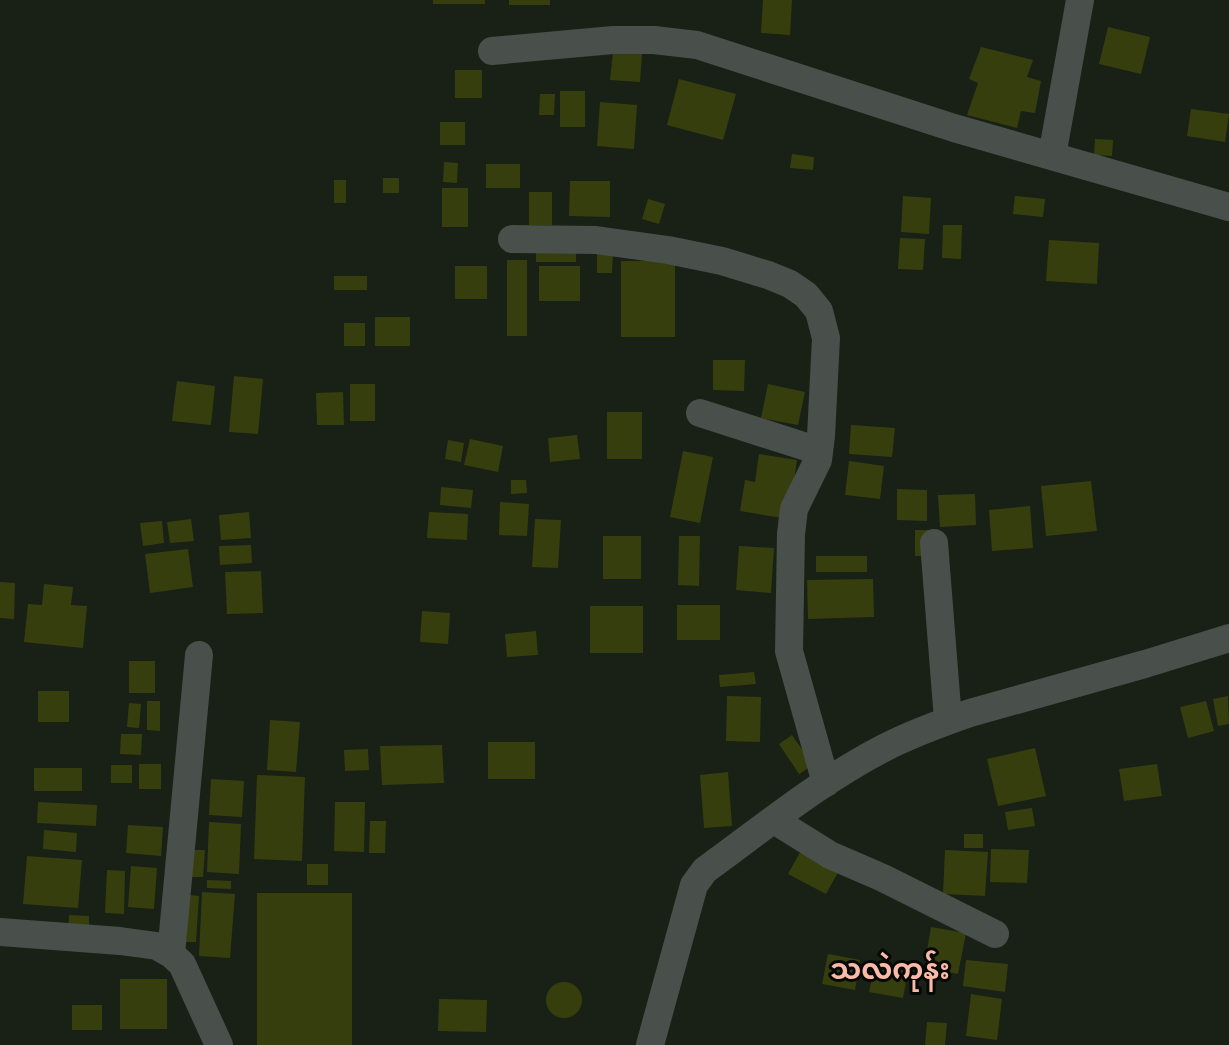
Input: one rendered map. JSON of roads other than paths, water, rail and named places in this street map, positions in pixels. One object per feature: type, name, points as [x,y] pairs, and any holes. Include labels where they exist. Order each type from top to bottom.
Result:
[{"type":"street","points":[[1052,156],[1080,0]]},
{"type":"street","points":[[492,51],[612,40],[653,40],[697,45],[954,128],[1229,207]]},
{"type":"street","points":[[512,239],[596,240],[722,261],[790,284],[806,295],[819,311],[826,338],[819,451],[818,460],[794,509],[791,534],[789,651],[826,783]]},
{"type":"street","points":[[700,413],[819,451]]},
{"type":"street","points":[[934,543],[948,720]]},
{"type":"street","points":[[650,1045],[694,885],[705,870],[826,783],[885,748],[948,720],[1229,638]]},
{"type":"street","points":[[171,954],[199,655]]},
{"type":"street","points":[[774,820],[830,855],[883,878],[995,934]]},
{"type":"street","points":[[0,932],[157,946],[182,964],[219,1045]]},
{"type":"district","name":"သလဲကုန်း","points":[[890,969]]}]
